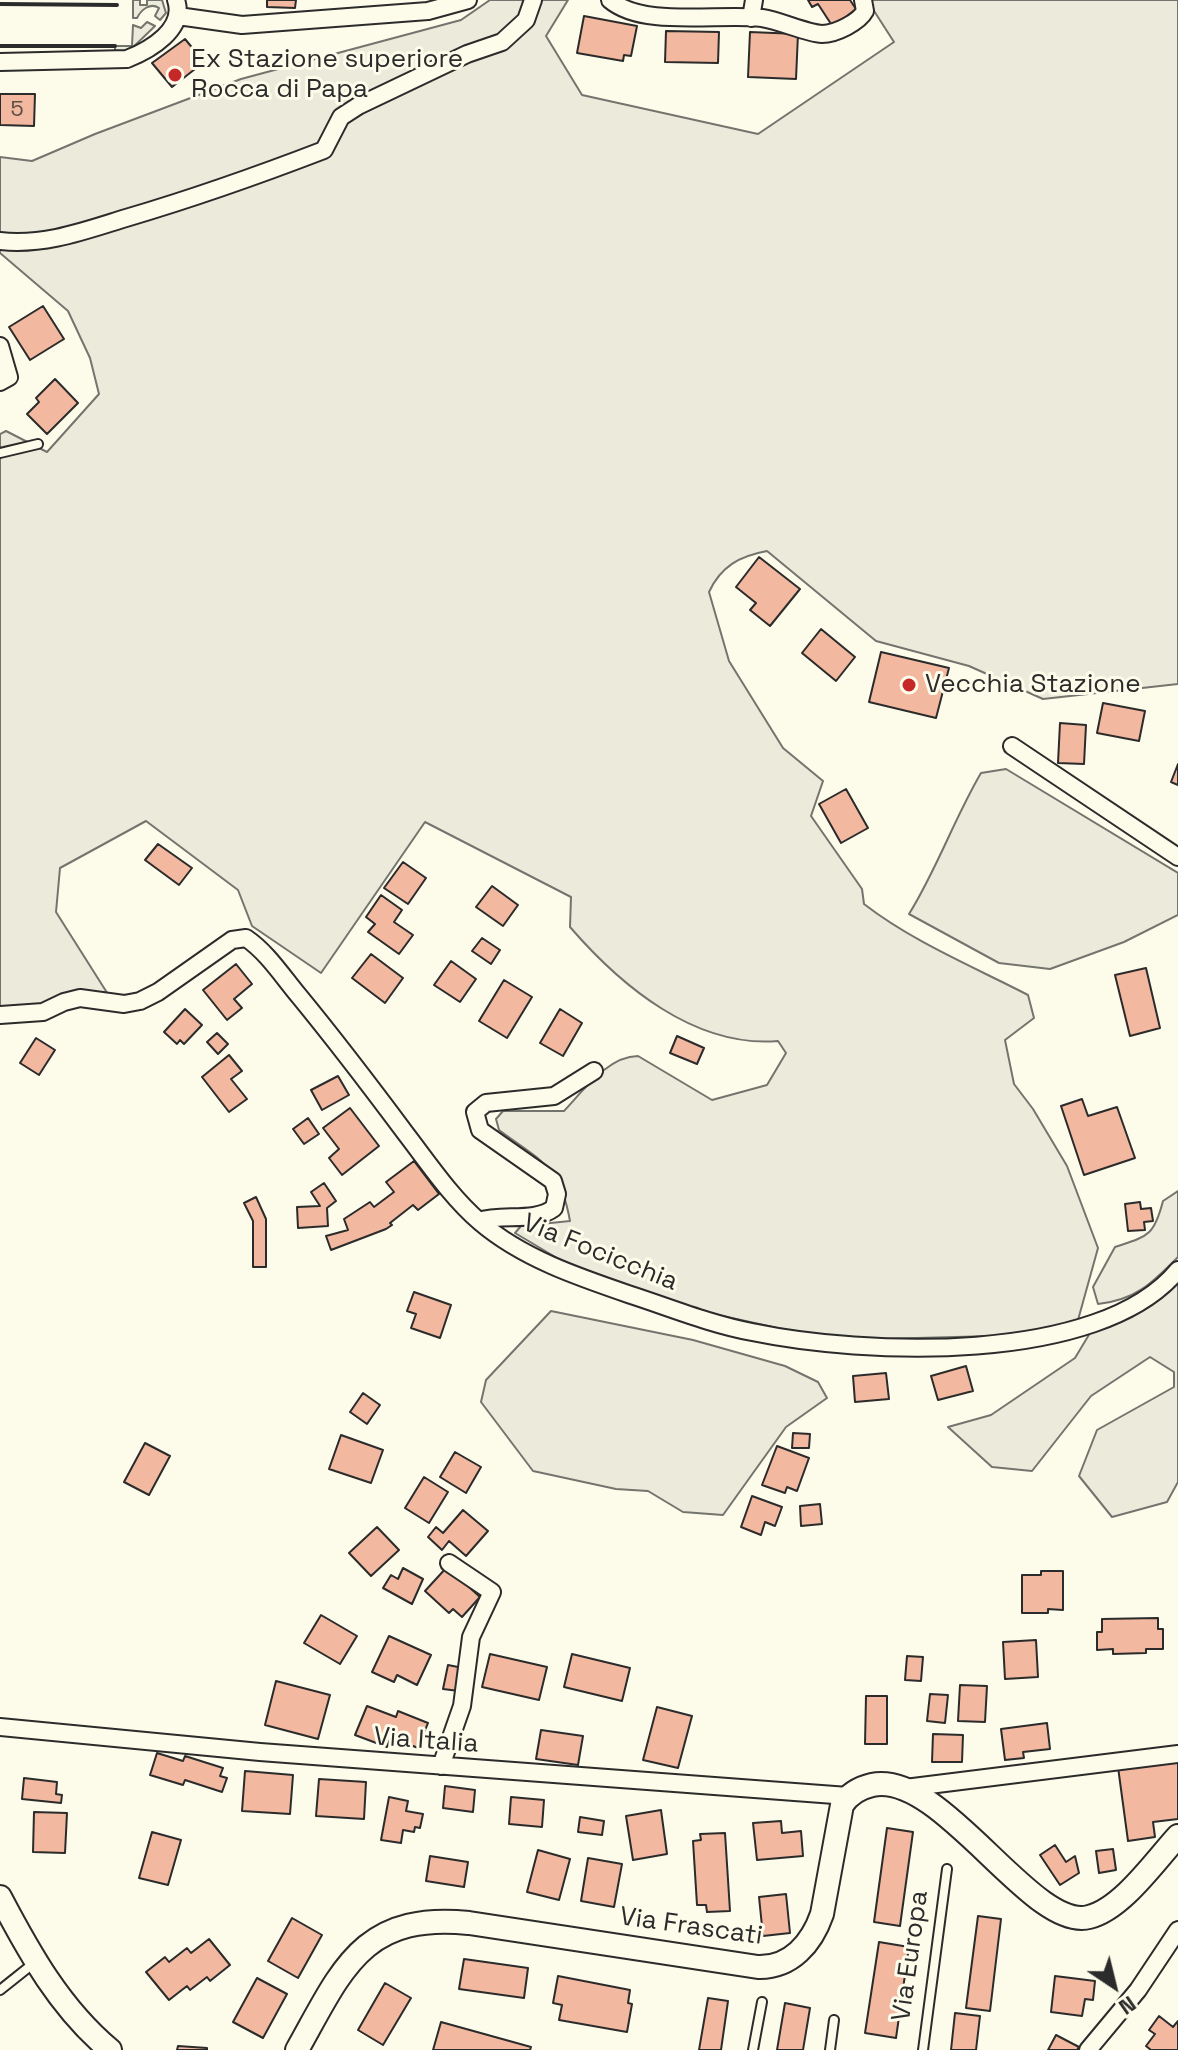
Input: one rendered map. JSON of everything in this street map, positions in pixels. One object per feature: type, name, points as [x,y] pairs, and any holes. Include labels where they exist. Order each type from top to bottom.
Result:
[{"type":"main road","points":[[848,1796],[875,1784],[886,1783],[905,1788],[935,1807],[1052,1909],[1074,1918],[1091,1917],[1114,1904],[1178,1836]]},
{"type":"main road","name":"Via Frascati","points":[[297,2050],[350,1961],[382,1935],[414,1924],[442,1921],[469,1923],[758,1967],[782,1963],[805,1946],[819,1921],[837,1826],[842,1805],[848,1796]]},
{"type":"main road","points":[[0,1897],[35,1962],[69,2009],[110,2050]]},
{"type":"street","points":[[0,62],[127,59],[164,36],[178,4],[213,23],[242,25],[428,11],[468,0]]},
{"type":"street","points":[[0,241],[22,243],[63,237],[223,188],[324,150],[341,117],[467,54],[502,42],[526,20],[533,0]]},
{"type":"street","points":[[610,0],[627,12],[658,17],[751,18],[777,21],[818,33],[828,33],[861,17],[865,11],[863,0]]},
{"type":"street","points":[[751,18],[754,0]]},
{"type":"street","points":[[0,346],[9,377],[0,383]]},
{"type":"street","points":[[1012,746],[1178,857]]},
{"type":"street","name":"Via Focicchia","points":[[0,1015],[43,1012],[80,998],[118,1004],[140,1001],[232,940],[246,938],[306,1004],[446,1186],[479,1221],[506,1241],[553,1265],[708,1321],[768,1335],[847,1345],[978,1345],[1040,1338],[1085,1326],[1131,1306],[1159,1288],[1178,1270]]},
{"type":"street","points":[[479,1221],[493,1216],[549,1212],[554,1208],[557,1194],[553,1181],[480,1130],[475,1112],[486,1103],[554,1096],[594,1071]]},
{"type":"street","points":[[441,1766],[462,1706],[471,1637],[492,1592],[449,1563]]},
{"type":"street","name":"Via Italia","points":[[0,1727],[260,1752],[848,1796]]},
{"type":"street","points":[[905,1788],[1178,1754]]},
{"type":"street","points":[[1088,2050],[1143,1983],[1178,1930]]},
{"type":"lane","points":[[0,453],[38,444]]},
{"type":"lane","name":"Via Europa","points":[[923,2050],[947,1869]]},
{"type":"lane","points":[[0,1990],[35,1962]]},
{"type":"lane","points":[[753,2050],[762,2002]]},
{"type":"lane","points":[[830,2050],[834,2020]]},
{"type":"shaded area","points":[[133,0],[147,5],[147,0],[162,0],[166,13],[160,20],[155,16],[159,8],[149,6],[133,18]]},
{"type":"shaded area","points":[[490,0],[568,0],[546,36],[582,95],[758,134],[894,42],[867,0],[1178,0],[1178,684],[1043,699],[969,666],[876,641],[767,551],[732,564],[719,575],[709,592],[729,661],[783,748],[823,781],[811,816],[862,889],[864,904],[923,942],[1028,995],[1034,1018],[1005,1040],[1014,1084],[1067,1166],[1098,1248],[1078,1320],[1031,1335],[878,1339],[809,1335],[700,1311],[567,1264],[515,1233],[521,1226],[570,1221],[561,1188],[547,1166],[499,1130],[496,1119],[503,1111],[564,1111],[606,1068],[638,1056],[712,1100],[767,1085],[786,1053],[778,1041],[747,1041],[718,1034],[689,1024],[662,1009],[612,971],[570,927],[571,897],[425,822],[321,973],[252,926],[238,890],[146,821],[60,868],[56,912],[111,999],[33,1010],[0,1006],[0,434],[6,431],[47,452],[99,394],[90,358],[68,311],[0,253],[0,157],[32,161],[241,79],[461,20]]},
{"type":"shaded area","points":[[147,22],[155,26],[126,54],[115,54],[115,46],[132,46],[133,25],[141,28]]},
{"type":"shaded area","points":[[1006,769],[1178,873],[1178,915],[1124,942],[1050,969],[999,963],[909,914],[981,773]]},
{"type":"shaded area","points":[[1178,1191],[1178,1257],[1142,1289],[1123,1299],[1098,1304],[1093,1287],[1115,1247],[1148,1233],[1153,1228],[1163,1201]]},
{"type":"shaded area","points":[[1178,1277],[1178,1482],[1167,1502],[1112,1517],[1079,1476],[1097,1430],[1174,1387],[1174,1372],[1150,1357],[1091,1396],[1032,1471],[992,1467],[948,1427],[991,1415],[1075,1358],[1090,1333],[1125,1318],[1169,1289]]},
{"type":"shaded area","points":[[551,1311],[693,1340],[785,1366],[818,1382],[827,1398],[786,1427],[723,1515],[683,1512],[648,1491],[616,1489],[533,1471],[481,1402],[486,1380]]},
{"type":"building","points":[[267,0],[296,0],[295,8],[267,7]]},
{"type":"building","points":[[808,0],[850,0],[856,9],[833,27],[818,4],[812,7]]},
{"type":"building","points":[[584,16],[637,26],[631,56],[624,55],[623,61],[577,53]]},
{"type":"building","points":[[666,31],[719,32],[718,63],[665,62]]},
{"type":"building","points":[[750,32],[798,34],[796,79],[748,77]]},
{"type":"building","name":"Ex Stazione superiore Rocca di Papa","points":[[185,39],[204,62],[172,87],[152,63]]},
{"type":"building","points":[[0,94],[35,94],[34,126],[0,125]]},
{"type":"building","points":[[43,306],[64,339],[30,360],[9,327]]},
{"type":"building","points":[[55,379],[78,403],[47,434],[27,414],[39,402],[36,398]]},
{"type":"building","points":[[759,557],[800,589],[770,626],[750,610],[756,603],[736,587]]},
{"type":"building","points":[[821,629],[855,657],[836,681],[802,653]]},
{"type":"building","name":"Vecchia Stazione","points":[[881,652],[949,668],[936,718],[869,702]]},
{"type":"building","points":[[1103,703],[1145,711],[1139,741],[1097,733]]},
{"type":"building","points":[[1060,723],[1086,725],[1084,764],[1058,763]]},
{"type":"building","points":[[1178,764],[1178,785],[1171,782]]},
{"type":"building","points":[[846,789],[868,828],[841,843],[819,804]]},
{"type":"building","points":[[158,844],[192,868],[179,885],[145,860]]},
{"type":"building","points":[[403,862],[426,878],[408,904],[384,888]]},
{"type":"building","points":[[492,886],[518,905],[503,926],[476,907]]},
{"type":"building","points":[[381,895],[402,910],[394,922],[413,935],[399,954],[368,932],[375,924],[366,917]]},
{"type":"building","points":[[482,938],[500,950],[491,964],[472,951]]},
{"type":"building","points":[[371,954],[403,978],[385,1003],[352,978]]},
{"type":"building","points":[[451,961],[476,979],[460,1002],[434,985]]},
{"type":"building","points":[[236,964],[252,984],[234,999],[242,1008],[227,1020],[203,990]]},
{"type":"building","points":[[1146,968],[1160,1028],[1130,1036],[1115,975]]},
{"type":"building","points":[[504,980],[532,997],[507,1038],[479,1021]]},
{"type":"building","points":[[185,1009],[202,1025],[184,1044],[180,1040],[177,1044],[164,1032]]},
{"type":"building","points":[[560,1009],[582,1023],[563,1056],[540,1043]]},
{"type":"building","points":[[217,1033],[228,1044],[218,1054],[207,1042]]},
{"type":"building","points":[[677,1036],[704,1048],[697,1064],[670,1053]]},
{"type":"building","points":[[36,1038],[55,1050],[39,1075],[20,1063]]},
{"type":"building","points":[[229,1055],[242,1071],[231,1079],[247,1099],[229,1112],[202,1077]]},
{"type":"building","points":[[338,1076],[349,1095],[322,1110],[311,1090]]},
{"type":"building","points":[[1082,1099],[1088,1116],[1117,1107],[1135,1158],[1084,1175],[1061,1106]]},
{"type":"building","points":[[350,1108],[379,1146],[342,1175],[329,1158],[339,1149],[323,1128]]},
{"type":"building","points":[[308,1118],[319,1134],[304,1144],[293,1129]]},
{"type":"building","points":[[414,1161],[439,1194],[418,1210],[413,1205],[386,1229],[331,1250],[326,1236],[348,1230],[344,1219],[370,1202],[374,1207],[394,1192],[386,1182]]},
{"type":"building","points":[[324,1183],[336,1201],[327,1208],[328,1226],[298,1228],[297,1207],[320,1206],[311,1192]]},
{"type":"building","points":[[256,1197],[266,1219],[266,1267],[253,1267],[253,1221],[244,1203]]},
{"type":"building","points":[[1140,1202],[1141,1209],[1151,1208],[1153,1221],[1144,1222],[1145,1230],[1128,1231],[1125,1204]]},
{"type":"building","points":[[414,1292],[451,1305],[440,1338],[411,1328],[416,1314],[407,1311]]},
{"type":"building","points":[[966,1366],[973,1391],[938,1400],[931,1376]]},
{"type":"building","points":[[886,1373],[889,1399],[855,1402],[853,1376]]},
{"type":"building","points":[[363,1393],[380,1405],[367,1424],[350,1412]]},
{"type":"building","points":[[793,1433],[810,1434],[809,1448],[792,1448]]},
{"type":"building","points":[[341,1435],[383,1450],[371,1483],[329,1469]]},
{"type":"building","points":[[145,1443],[170,1456],[149,1495],[124,1482]]},
{"type":"building","points":[[777,1446],[809,1458],[797,1491],[787,1487],[785,1493],[762,1485]]},
{"type":"building","points":[[455,1452],[481,1467],[466,1493],[440,1477]]},
{"type":"building","points":[[424,1477],[448,1492],[429,1523],[405,1508]]},
{"type":"building","points":[[752,1496],[782,1507],[775,1526],[765,1522],[761,1535],[741,1527]]},
{"type":"building","points":[[820,1504],[822,1524],[801,1526],[800,1506]]},
{"type":"building","points":[[463,1510],[488,1531],[466,1556],[449,1541],[442,1550],[428,1537],[436,1527],[443,1533]]},
{"type":"building","points":[[377,1527],[399,1550],[371,1576],[349,1553]]},
{"type":"building","points":[[447,1567],[480,1597],[462,1617],[453,1609],[449,1613],[425,1591]]},
{"type":"building","points":[[403,1568],[423,1579],[412,1604],[383,1588],[391,1575],[398,1579]]},
{"type":"building","points":[[1041,1571],[1063,1571],[1063,1610],[1022,1613],[1022,1575],[1041,1575]]},
{"type":"building","points":[[321,1615],[357,1636],[340,1664],[304,1643]]},
{"type":"building","points":[[1158,1618],[1158,1629],[1163,1629],[1163,1649],[1113,1654],[1113,1649],[1097,1650],[1097,1632],[1102,1632],[1102,1619]]},
{"type":"building","points":[[389,1636],[431,1655],[417,1685],[397,1675],[394,1682],[372,1672]]},
{"type":"building","points":[[1036,1640],[1038,1677],[1005,1679],[1003,1642]]},
{"type":"building","points":[[490,1654],[547,1667],[539,1700],[482,1687]]},
{"type":"building","points":[[572,1654],[630,1668],[622,1701],[564,1687]]},
{"type":"building","points":[[907,1656],[923,1657],[921,1681],[905,1680]]},
{"type":"building","points":[[448,1665],[463,1668],[459,1691],[443,1689]]},
{"type":"building","points":[[276,1681],[330,1695],[318,1739],[265,1725]]},
{"type":"building","points":[[960,1685],[987,1686],[985,1722],[958,1721]]},
{"type":"building","points":[[930,1694],[948,1695],[945,1723],[927,1721]]},
{"type":"building","points":[[866,1696],[887,1696],[887,1744],[865,1744]]},
{"type":"building","points":[[367,1706],[396,1717],[398,1711],[428,1723],[418,1748],[391,1737],[387,1747],[355,1735]]},
{"type":"building","points":[[657,1707],[692,1716],[678,1768],[643,1760]]},
{"type":"building","points":[[1047,1723],[1050,1749],[1023,1752],[1024,1758],[1005,1760],[1001,1729]]},
{"type":"building","points":[[541,1730],[583,1736],[578,1765],[536,1759]]},
{"type":"building","points":[[933,1734],[963,1735],[962,1762],[932,1762]]},
{"type":"building","points":[[157,1753],[183,1761],[185,1756],[223,1768],[220,1776],[227,1778],[222,1792],[185,1780],[183,1785],[150,1775]]},
{"type":"building","points":[[1178,1759],[1178,1819],[1153,1822],[1155,1837],[1128,1841],[1118,1767]]},
{"type":"building","points":[[245,1771],[293,1775],[290,1814],[242,1811]]},
{"type":"building","points":[[24,1778],[57,1782],[56,1794],[62,1795],[61,1803],[22,1799]]},
{"type":"building","points":[[319,1779],[366,1782],[364,1819],[316,1816]]},
{"type":"building","points":[[445,1786],[475,1790],[473,1812],[443,1808]]},
{"type":"building","points":[[389,1797],[408,1801],[406,1811],[423,1814],[420,1828],[415,1827],[414,1832],[403,1830],[401,1843],[381,1840]]},
{"type":"building","points":[[511,1797],[544,1800],[542,1827],[509,1824]]},
{"type":"building","points":[[661,1810],[667,1854],[633,1860],[626,1816]]},
{"type":"building","points":[[34,1812],[67,1813],[65,1853],[33,1852]]},
{"type":"building","points":[[580,1817],[604,1821],[602,1835],[578,1832]]},
{"type":"building","points":[[781,1821],[782,1833],[801,1831],[803,1856],[757,1860],[753,1823]]},
{"type":"building","points":[[887,1828],[913,1832],[900,1926],[874,1922]]},
{"type":"building","points":[[152,1832],[181,1840],[168,1885],[139,1878]]},
{"type":"building","points":[[725,1833],[730,1911],[707,1912],[706,1905],[697,1905],[693,1841],[701,1840],[700,1834]]},
{"type":"building","points":[[1055,1845],[1066,1862],[1075,1856],[1079,1873],[1060,1885],[1040,1855]]},
{"type":"building","points":[[1113,1849],[1116,1870],[1099,1873],[1096,1851]]},
{"type":"building","points":[[538,1850],[570,1859],[559,1900],[527,1892]]},
{"type":"building","points":[[430,1856],[468,1862],[464,1887],[426,1881]]},
{"type":"building","points":[[588,1858],[622,1864],[614,1907],[581,1901]]},
{"type":"building","points":[[786,1894],[790,1933],[763,1936],[759,1897]]},
{"type":"building","points":[[978,1916],[1001,1919],[990,2011],[966,2008]]},
{"type":"building","points":[[292,1918],[322,1935],[298,1978],[268,1961]]},
{"type":"building","points":[[209,1939],[230,1965],[210,1981],[207,1977],[190,1990],[187,1986],[169,2000],[146,1972],[165,1957],[169,1962],[187,1948],[191,1953]]},
{"type":"building","points":[[879,1942],[909,1947],[896,2038],[865,2033]]},
{"type":"building","points":[[464,1959],[528,1968],[524,1998],[459,1989]]},
{"type":"building","points":[[558,1976],[630,1990],[628,2003],[632,2004],[627,2032],[559,2020],[562,2005],[553,2003]]},
{"type":"building","points":[[1055,1976],[1095,1981],[1093,2000],[1085,1999],[1082,2016],[1051,2012]]},
{"type":"building","points":[[257,1978],[287,1994],[263,2038],[233,2022]]},
{"type":"building","points":[[385,1983],[411,1998],[383,2045],[358,2030]]},
{"type":"building","points":[[708,1998],[728,2001],[721,2050],[699,2050]]},
{"type":"building","points":[[785,2003],[810,2008],[803,2050],[777,2050]]},
{"type":"building","points":[[955,2013],[980,2016],[976,2050],[951,2050]]},
{"type":"building","points":[[1159,2016],[1173,2027],[1178,2021],[1178,2050],[1151,2050],[1146,2046],[1155,2034],[1149,2030]]},
{"type":"building","points":[[441,2022],[531,2047],[530,2050],[433,2050]]},
{"type":"building","points":[[1056,2035],[1079,2047],[1077,2050],[1048,2050]]},
{"type":"building","points":[[178,2046],[207,2048],[207,2050],[177,2050]]},
{"type":"wall","points":[[0,4],[117,5]]},
{"type":"wall","points":[[0,46],[115,46]]},
{"type":"place","name":"Ex Stazione superiore Rocca di Papa","points":[[175,75]]},
{"type":"place","name":"Vecchia Stazione","points":[[909,685]]}]
